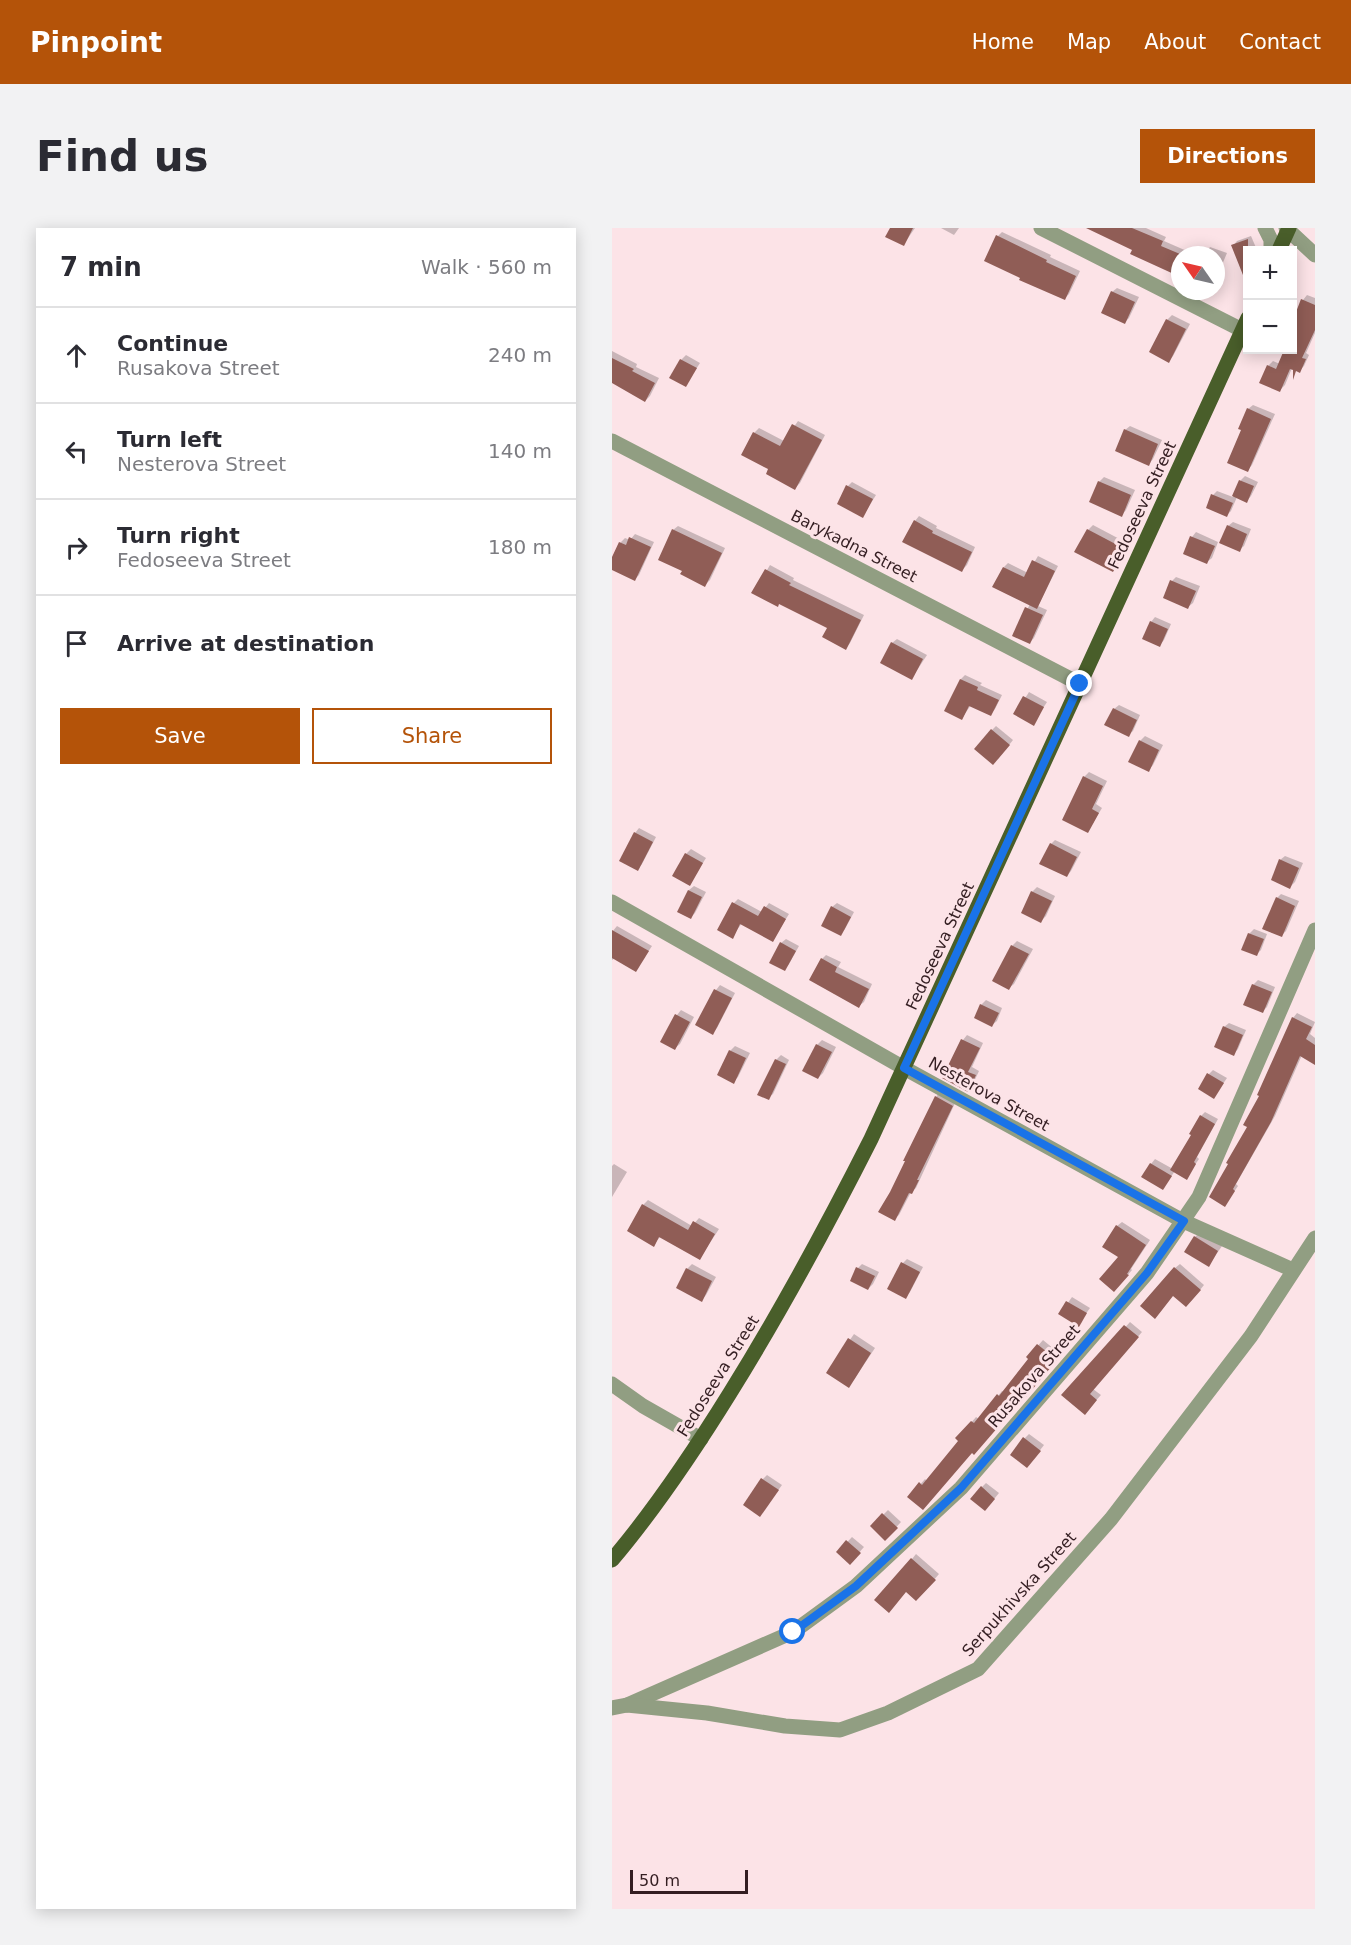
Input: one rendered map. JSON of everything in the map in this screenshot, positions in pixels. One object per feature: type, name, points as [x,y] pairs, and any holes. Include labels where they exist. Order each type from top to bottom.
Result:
[{"type":"main road","points":[[1281,246],[1287,229]]},
{"type":"main road","name":"Fedoseeva Street","points":[[612,1560],[643,1524],[701,1439],[767,1333],[871,1139],[1243,328]]},
{"type":"street","points":[[1041,228],[1243,323]]},
{"type":"street","points":[[1265,228],[1271,240],[1271,246]]},
{"type":"street","points":[[1287,229],[1315,255]]},
{"type":"street","name":"Barykadna Street","points":[[612,441],[1080,684]]},
{"type":"street","name":"Nesterova Street","points":[[612,902],[904,1068],[1184,1221],[1293,1270]]},
{"type":"street","name":"Rusakova Street","points":[[619,1706],[793,1632],[856,1586],[961,1488],[1147,1273],[1184,1221],[1199,1197],[1315,930]]},
{"type":"street","name":"Serpukhivska Street","points":[[619,1706],[707,1713],[785,1726],[840,1730],[888,1713],[978,1669],[1111,1519],[1251,1336],[1315,1238]]},
{"type":"street","points":[[612,1384],[643,1406],[701,1439]]},
{"type":"building","points":[[890,228],[913,228],[904,246],[885,237]]},
{"type":"building","points":[[1086,228],[1132,228],[1163,241],[1161,246],[1171,250],[1171,273],[1130,254],[1132,250]]},
{"type":"building","points":[[996,235],[1076,276],[1065,300],[1019,280],[1020,278],[984,261]]},
{"type":"building","points":[[1248,239],[1248,246],[1243,246],[1243,275],[1231,245]]},
{"type":"building","points":[[1111,291],[1135,302],[1125,324],[1101,313]]},
{"type":"building","points":[[1301,299],[1315,305],[1315,330],[1302,358],[1306,359],[1300,373],[1296,371],[1293,380],[1293,370],[1290,369],[1280,392],[1259,383],[1267,365],[1276,369],[1282,354],[1297,354],[1297,310]]},
{"type":"building","points":[[1166,319],[1186,329],[1169,363],[1149,352]]},
{"type":"building","points":[[612,358],[655,383],[645,402],[612,383]]},
{"type":"building","points":[[680,359],[697,368],[686,387],[669,378]]},
{"type":"building","points":[[1247,408],[1271,419],[1248,472],[1227,463],[1241,430],[1238,429]]},
{"type":"building","points":[[792,424],[822,440],[795,490],[766,474],[768,469],[741,455],[753,432],[780,446]]},
{"type":"building","points":[[1124,429],[1158,444],[1149,466],[1115,451]]},
{"type":"building","points":[[1239,480],[1254,486],[1247,503],[1232,496]]},
{"type":"building","points":[[1098,481],[1131,495],[1122,517],[1089,502]]},
{"type":"building","points":[[846,485],[873,499],[863,518],[837,504]]},
{"type":"building","points":[[1211,494],[1233,503],[1227,517],[1206,508]]},
{"type":"building","points":[[914,520],[933,531],[932,533],[972,552],[962,572],[902,542]]},
{"type":"building","points":[[1227,525],[1247,534],[1240,552],[1219,543]]},
{"type":"building","points":[[672,529],[722,553],[705,587],[680,574],[682,571],[658,560]]},
{"type":"building","points":[[1087,529],[1125,549],[1113,572],[1074,552]]},
{"type":"building","points":[[1190,536],[1215,546],[1207,564],[1183,554]]},
{"type":"building","points":[[629,537],[651,547],[635,581],[612,570],[612,557],[619,542],[626,545]]},
{"type":"building","points":[[1032,560],[1055,571],[1037,609],[992,587],[1003,567],[1024,577]]},
{"type":"building","points":[[765,569],[791,583],[789,585],[861,620],[846,650],[822,637],[827,628],[751,593]]},
{"type":"building","points":[[1170,580],[1196,591],[1188,609],[1163,598]]},
{"type":"building","points":[[1025,607],[1043,615],[1030,644],[1012,636]]},
{"type":"building","points":[[1150,621],[1168,629],[1160,647],[1142,639]]},
{"type":"building","points":[[891,642],[923,659],[912,680],[880,663]]},
{"type":"building","points":[[960,679],[999,700],[991,716],[969,706],[962,720],[944,711]]},
{"type":"building","points":[[1023,696],[1044,707],[1034,726],[1013,714]]},
{"type":"building","points":[[1113,708],[1137,720],[1129,737],[1104,725]]},
{"type":"building","points":[[991,729],[1010,745],[993,765],[974,749]]},
{"type":"building","points":[[1139,740],[1159,750],[1149,772],[1128,762]]},
{"type":"building","points":[[1083,776],[1103,786],[1092,809],[1099,813],[1088,833],[1062,820]]},
{"type":"building","points":[[634,832],[653,842],[638,871],[619,861]]},
{"type":"building","points":[[1050,843],[1077,857],[1067,877],[1039,864]]},
{"type":"building","points":[[685,853],[703,863],[690,886],[672,876]]},
{"type":"building","points":[[1279,859],[1299,868],[1290,889],[1271,880]]},
{"type":"building","points":[[688,890],[702,897],[691,919],[677,912]]},
{"type":"building","points":[[1031,891],[1052,901],[1041,923],[1021,913]]},
{"type":"building","points":[[1276,897],[1295,906],[1282,937],[1262,929]]},
{"type":"building","points":[[732,902],[758,916],[764,906],[786,919],[773,942],[740,924],[733,939],[717,930]]},
{"type":"building","points":[[831,906],[851,917],[841,936],[821,926]]},
{"type":"building","points":[[612,930],[649,951],[636,972],[612,958]]},
{"type":"building","points":[[1248,933],[1264,939],[1257,956],[1241,950]]},
{"type":"building","points":[[780,942],[796,951],[785,971],[769,963]]},
{"type":"building","points":[[1011,945],[1029,954],[1009,990],[992,981]]},
{"type":"building","points":[[821,958],[837,967],[835,972],[869,989],[859,1008],[809,980]]},
{"type":"building","points":[[1252,984],[1272,992],[1263,1013],[1243,1005]]},
{"type":"building","points":[[714,989],[732,998],[713,1035],[695,1025]]},
{"type":"building","points":[[980,1004],[999,1013],[992,1027],[974,1018]]},
{"type":"building","points":[[675,1014],[690,1022],[675,1050],[660,1042]]},
{"type":"building","points":[[1292,1017],[1312,1027],[1306,1039],[1315,1045],[1315,1065],[1300,1056],[1271,1122],[1225,1207],[1209,1197],[1247,1127],[1243,1125],[1259,1096],[1257,1095]]},
{"type":"building","points":[[1223,1026],[1243,1035],[1234,1056],[1214,1047]]},
{"type":"building","points":[[961,1039],[980,1048],[968,1072],[976,1075],[968,1092],[942,1078]]},
{"type":"building","points":[[816,1044],[832,1052],[818,1079],[802,1071]]},
{"type":"building","points":[[729,1050],[746,1058],[734,1084],[717,1075]]},
{"type":"building","points":[[775,1059],[786,1064],[769,1100],[757,1095]]},
{"type":"building","points":[[1207,1073],[1224,1083],[1214,1099],[1198,1089]]},
{"type":"building","points":[[935,1096],[953,1106],[912,1194],[909,1193],[895,1221],[878,1212],[890,1192]]},
{"type":"building","points":[[1200,1115],[1215,1124],[1187,1180],[1170,1170]]},
{"type":"building","points":[[1150,1163],[1172,1176],[1163,1190],[1141,1177]]},
{"type":"building","points":[[642,1204],[688,1230],[693,1221],[715,1234],[700,1260],[659,1237],[654,1247],[627,1231]]},
{"type":"building","points":[[1116,1225],[1146,1245],[1127,1274],[1129,1275],[1114,1292],[1099,1279],[1118,1257],[1102,1247]]},
{"type":"building","points":[[1194,1236],[1218,1251],[1209,1267],[1184,1252]]},
{"type":"building","points":[[901,1262],[920,1272],[906,1299],[887,1289]]},
{"type":"building","points":[[856,1267],[875,1276],[868,1290],[850,1281]]},
{"type":"building","points":[[1174,1267],[1201,1290],[1186,1307],[1173,1296],[1155,1319],[1140,1306]]},
{"type":"building","points":[[686,1268],[712,1281],[702,1302],[676,1288]]},
{"type":"building","points":[[1066,1301],[1087,1313],[1079,1327],[1058,1314]]},
{"type":"building","points":[[1124,1325],[1139,1337],[1090,1394],[1097,1400],[1085,1415],[1061,1395]]},
{"type":"building","points":[[848,1338],[871,1353],[849,1388],[826,1373]]},
{"type":"building","points":[[1037,1344],[1057,1360],[923,1510],[907,1497],[919,1482],[922,1485],[958,1441],[955,1438],[971,1421],[974,1423],[997,1394],[999,1396]]},
{"type":"building","points":[[1023,1437],[1041,1451],[1027,1468],[1010,1455]]},
{"type":"building","points":[[761,1478],[779,1490],[760,1517],[743,1505]]},
{"type":"building","points":[[981,1486],[995,1499],[985,1511],[970,1499]]},
{"type":"building","points":[[882,1513],[898,1528],[885,1541],[870,1526]]},
{"type":"building","points":[[846,1540],[861,1553],[850,1565],[836,1552]]},
{"type":"building","points":[[911,1558],[936,1580],[916,1601],[906,1592],[889,1613],[874,1600]]},
{"type":"route","points":[[793,1632],[856,1586],[961,1488],[1147,1273],[1184,1221],[904,1068],[1080,684]]}]
